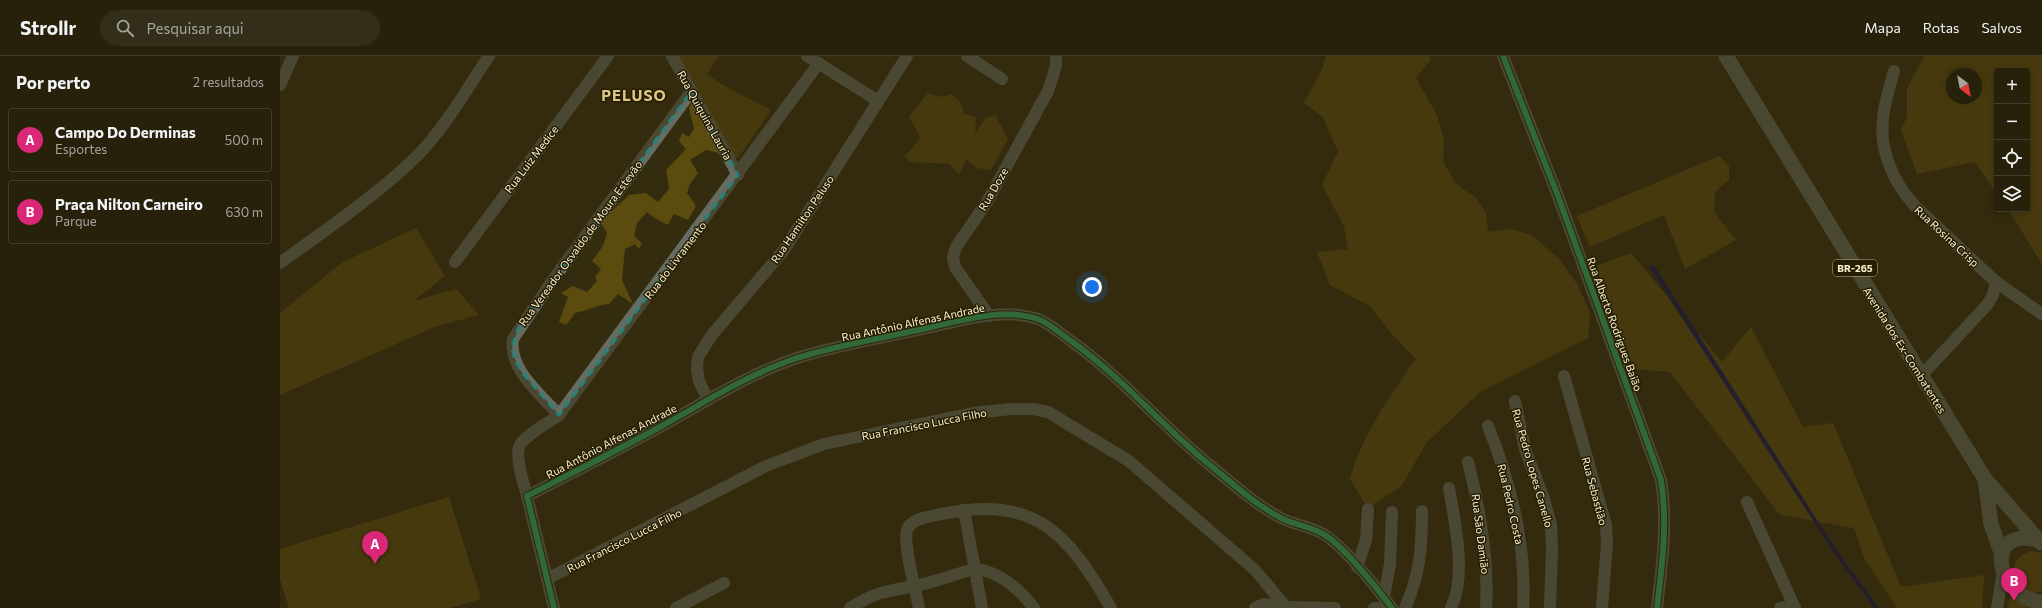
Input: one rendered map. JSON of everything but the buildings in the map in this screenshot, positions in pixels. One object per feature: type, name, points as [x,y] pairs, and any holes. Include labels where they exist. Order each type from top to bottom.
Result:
[{"type":"main road","name":"Avenida dos Ex-Combatentes","points":[[1726,56],[1920,376],[1985,479],[2041,542]]},
{"type":"main road","name":"Avenida dos Ex-Combatentes","points":[[1985,479],[1992,524],[2002,555]]},
{"type":"main road","name":"BR-265","points":[[2041,542],[2026,538],[2013,541],[2003,550],[2002,555],[2003,570],[2010,583],[2024,598],[2034,602],[2042,602]]},
{"type":"street","points":[[280,85],[293,56]]},
{"type":"street","points":[[280,263],[349,211],[416,156],[453,109],[489,56]]},
{"type":"street","name":"Rua Luiz Medice","points":[[455,262],[608,56]]},
{"type":"street","name":"Rua Quiquina Lauria","points":[[672,56],[738,174]]},
{"type":"street","points":[[807,56],[878,101]]},
{"type":"street","name":"Rua Hamilton Peluso","points":[[708,400],[699,381],[697,368],[698,356],[711,336],[784,250],[907,56]]},
{"type":"street","points":[[967,56],[1002,79]]},
{"type":"street","name":"Rua Doze","points":[[988,316],[955,267],[953,257],[962,238],[987,202],[1048,92],[1056,66],[1056,56]]},
{"type":"street","name":"Rua Alberto Rodrigues Baião","points":[[1503,56],[1558,196],[1661,480],[1665,504],[1658,608]]},
{"type":"street","name":"Rua do Livramento","points":[[527,496],[518,456],[519,445],[560,415],[819,64]]},
{"type":"street","name":"Rua Rosina Crisp","points":[[1894,71],[1884,107],[1882,130],[1887,155],[1895,179],[1905,195],[1915,206],[1996,282],[2042,314]]},
{"type":"street","name":"Rua Vereador Osvaldo de Moura Estevão","points":[[560,415],[521,371],[514,357],[512,348],[513,339],[556,275],[691,92]]},
{"type":"street","points":[[1920,376],[1987,305],[1996,282]]},
{"type":"street","name":"Rua Antônio Alfenas Andrade","points":[[527,496],[708,400],[763,372],[793,360],[830,349],[988,316],[1024,315],[1040,319],[1085,351],[1121,382],[1209,465],[1243,491],[1282,519],[1318,531],[1329,538],[1357,566],[1392,608]]},
{"type":"street","name":"Rua Sebastião","points":[[1564,376],[1606,525],[1602,608]]},
{"type":"street","name":"Rua Pedro Lopes Canello","points":[[1515,401],[1525,449],[1544,499],[1551,524],[1552,550],[1550,608]]},
{"type":"street","name":"Rua Francisco Lucca Filho","points":[[547,579],[766,466],[791,455],[824,444],[973,413],[1033,409],[1048,412],[1062,419],[1130,461],[1255,570],[1286,607]]},
{"type":"street","name":"Rua Pedro Costa","points":[[1488,426],[1505,474],[1519,531],[1524,567],[1523,608]]},
{"type":"street","name":"Rua São Damião","points":[[1468,462],[1479,507],[1486,564],[1486,608]]},
{"type":"street","points":[[1449,488],[1457,544],[1458,579],[1455,600],[1451,608]]},
{"type":"street","points":[[527,496],[554,608]]},
{"type":"street","points":[[1747,502],[1794,607],[1780,608]]},
{"type":"street","points":[[919,608],[908,544],[907,529],[916,520],[964,510],[1000,509],[1023,514],[1040,521],[1057,533],[1086,567],[1111,608]]},
{"type":"street","points":[[1357,566],[1366,540],[1368,509]]},
{"type":"street","points":[[964,510],[982,608]]},
{"type":"street","points":[[1405,608],[1416,582],[1421,558],[1422,511]]},
{"type":"street","points":[[1384,597],[1390,564],[1392,512]]},
{"type":"street","points":[[850,608],[866,598],[884,590],[915,586],[975,569],[984,569],[998,576],[1016,589],[1034,608]]},
{"type":"street","points":[[1997,608],[2003,570]]},
{"type":"street","points":[[676,608],[724,583]]},
{"type":"street","points":[[1254,608],[1264,604],[1286,607],[1335,608]]},
{"type":"street","points":[[1374,608],[1392,608]]},
{"type":"highlighted area","points":[[691,92],[738,175],[559,415],[521,371],[514,357],[512,348],[518,329]]},
{"type":"shaded area","points":[[679,56],[719,56],[707,74],[731,89],[771,110],[738,158],[706,150],[690,160],[698,173],[690,184],[687,193],[696,206],[688,220],[674,214],[668,225],[656,219],[647,212],[637,223],[634,236],[642,243],[639,249],[635,244],[625,249],[622,280],[633,304],[618,294],[609,304],[575,313],[566,325],[559,322],[568,297],[561,293],[573,286],[587,292],[597,281],[595,277],[601,269],[592,261],[603,246],[607,233],[600,222],[629,195],[646,193],[658,202],[669,189],[666,170],[686,149],[679,141],[682,133],[689,137],[694,129],[689,108],[696,90]]},
{"type":"shaded area","points":[[1326,56],[1430,56],[1431,60],[1416,78],[1437,115],[1444,140],[1443,161],[1455,183],[1476,198],[1486,213],[1488,232],[1512,229],[1532,235],[1560,260],[1577,284],[1590,312],[1588,338],[1480,392],[1427,442],[1402,485],[1368,509],[1350,479],[1355,462],[1369,431],[1396,387],[1416,359],[1390,332],[1370,306],[1330,285],[1317,252],[1348,249],[1344,226],[1322,185],[1338,152],[1323,117],[1304,103],[1323,67]]},
{"type":"shaded area","points":[[1924,56],[2042,56],[2042,264],[2010,212],[2030,212],[2030,68],[1994,68],[1994,190],[1975,162],[1917,174],[1901,130],[1907,117],[1907,89]]},
{"type":"shaded area","points":[[928,93],[941,97],[952,94],[961,103],[964,114],[976,117],[975,133],[986,118],[995,115],[1008,139],[991,170],[977,168],[966,159],[959,174],[949,164],[911,162],[904,157],[921,138],[909,117]]},
{"type":"shaded area","points":[[1719,156],[1729,166],[1729,180],[1715,192],[1714,212],[1736,240],[1685,269],[1664,215],[1590,247],[1577,216]]},
{"type":"shaded area","points":[[416,228],[445,276],[413,301],[456,289],[479,315],[437,326],[280,395],[280,313],[343,262]]},
{"type":"shaded area","points":[[1631,253],[1722,362],[1751,327],[1803,427],[1833,423],[1901,587],[1984,575],[1982,608],[1897,608],[1864,558],[1854,528],[1780,515],[1670,372],[1634,369],[1596,266]]},
{"type":"shaded area","points":[[1654,265],[1835,548],[1879,608],[1874,608],[1832,550],[1649,267]]},
{"type":"shaded area","points":[[449,497],[481,599],[450,608],[289,608],[280,579],[280,549]]},
{"type":"shaded area","points":[[2031,551],[2042,553],[2042,591],[2033,593],[2027,591],[2020,584],[2015,578],[2013,572],[2013,567],[2017,560],[2023,554]]},
{"type":"shaded area","points":[[2010,596],[2028,608],[2008,608]]},
{"type":"cycle path","points":[[1503,56],[1558,196],[1661,480],[1664,528],[1657,608]]},
{"type":"cycle path","points":[[554,608],[527,496],[662,426],[710,398],[777,365],[810,354],[860,342],[982,316],[1011,314],[1038,319],[1051,326],[1090,355],[1193,451],[1254,501],[1281,518],[1322,533],[1336,543],[1370,580],[1392,608]]},
{"type":"place","name":"Campo Do Derminas","points":[[375,564]]},
{"type":"place","name":"Praça Nilton Carneiro","points":[[2014,601]]},
{"type":"district","name":"PELUSO","points":[[634,95]]}]
